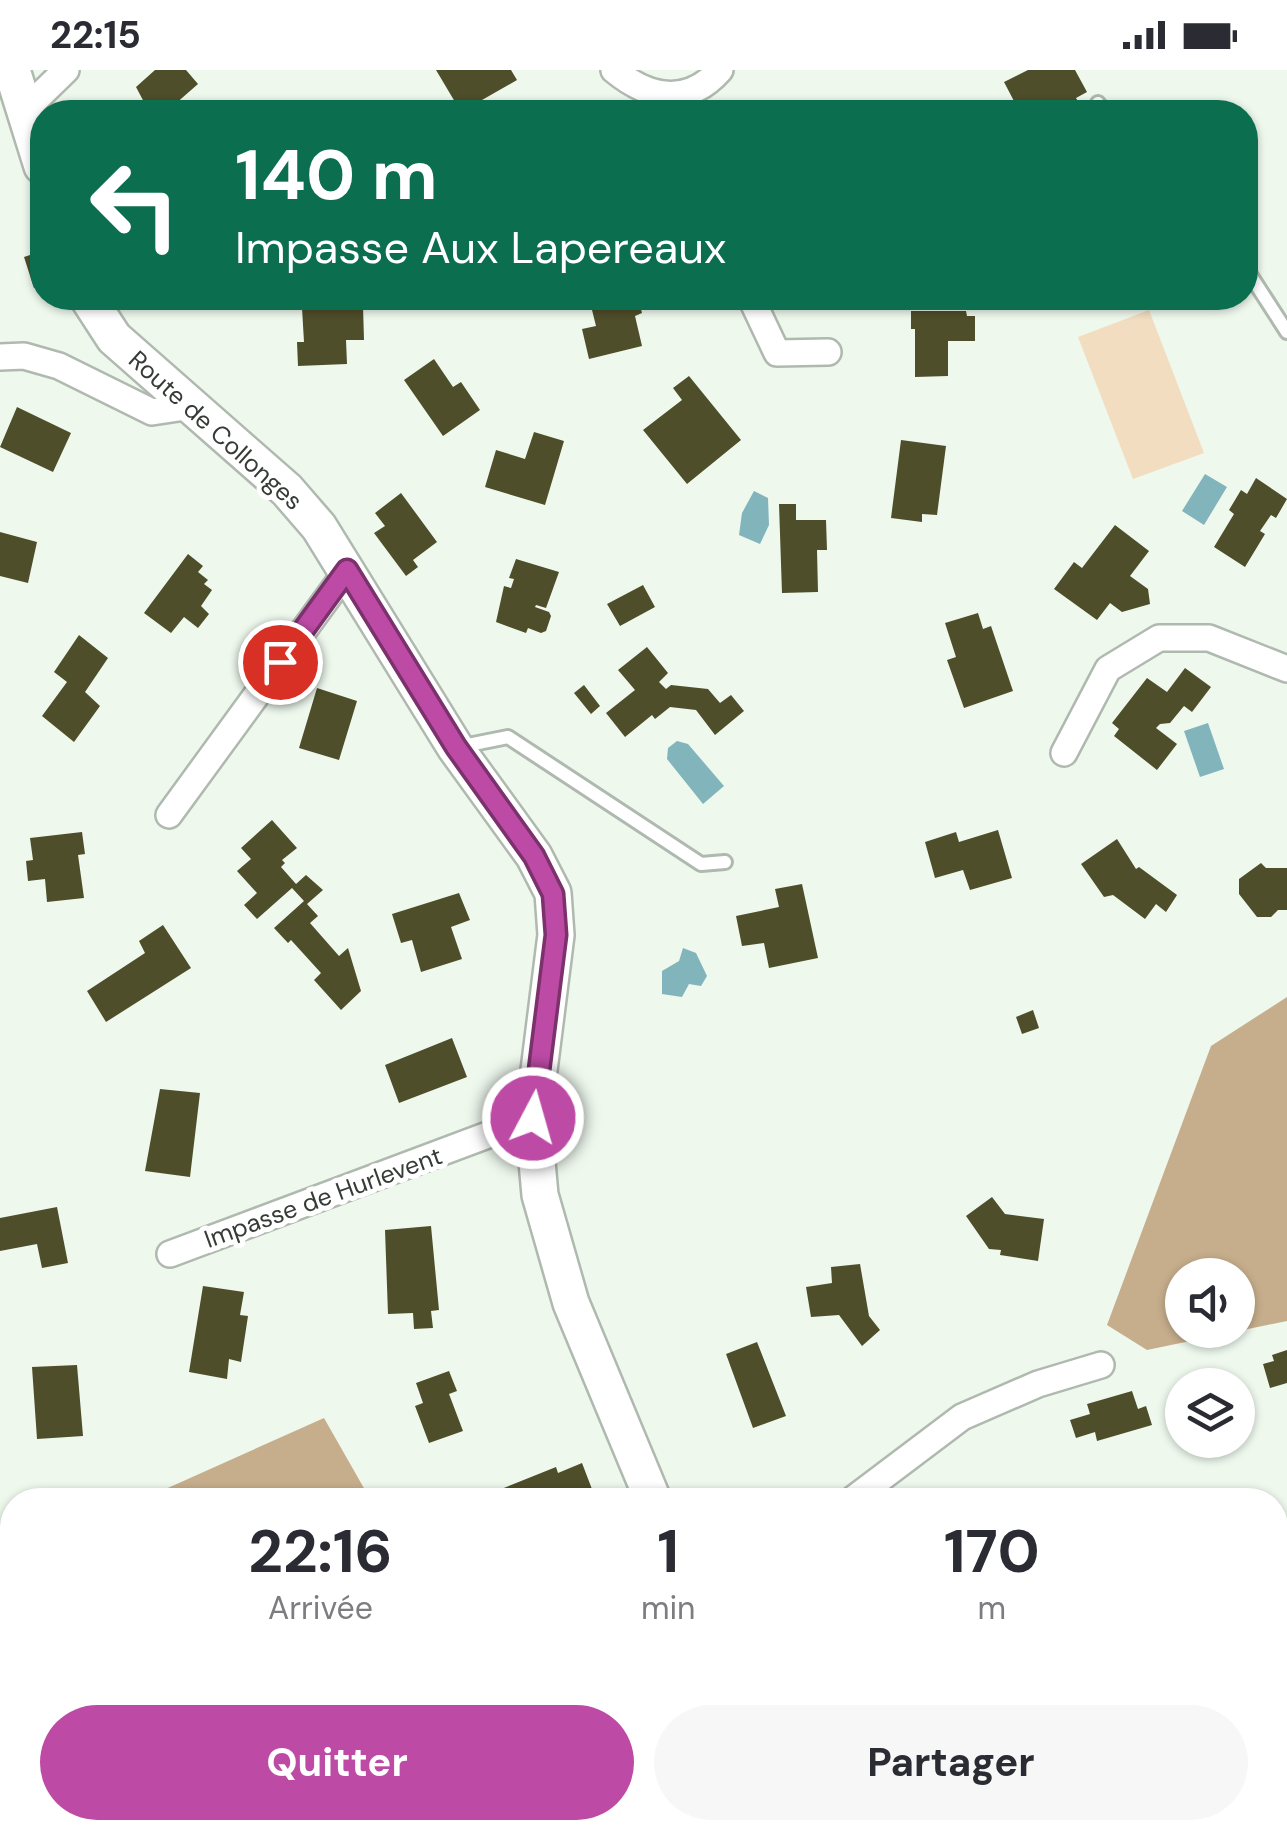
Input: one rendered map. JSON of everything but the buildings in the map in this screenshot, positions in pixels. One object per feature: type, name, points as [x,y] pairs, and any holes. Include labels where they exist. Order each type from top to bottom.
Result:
[{"type":"main road","points":[[12,70],[30,126]]},
{"type":"main road","name":"Route de Collonges","points":[[96,310],[114,338],[287,490],[319,527],[456,747],[534,856],[553,894],[556,935],[533,1118],[540,1195],[571,1303],[648,1488]]},
{"type":"street","points":[[35,100],[66,70]]},
{"type":"street","points":[[614,70],[660,100]]},
{"type":"street","points":[[674,100],[712,79],[720,70]]},
{"type":"street","points":[[25,110],[30,105]]},
{"type":"street","points":[[757,310],[777,353],[828,352]]},
{"type":"street","points":[[0,357],[24,356],[59,366],[152,412],[192,406]]},
{"type":"street","points":[[169,815],[347,570]]},
{"type":"street","points":[[1064,753],[1108,669],[1158,638],[1209,638],[1287,669]]},
{"type":"street","name":"Impasse de Hurlevent","points":[[170,1254],[533,1118]]},
{"type":"street","points":[[868,1488],[962,1417],[1038,1384],[1102,1365]]},
{"type":"lane","points":[[1258,287],[1287,332]]},
{"type":"lane","points":[[456,747],[508,738],[701,864],[724,862]]},
{"type":"shaded area","points":[[1149,310],[1204,453],[1133,479],[1078,337]]},
{"type":"shaded area","points":[[1287,997],[1287,1321],[1255,1328],[1255,1258],[1165,1258],[1165,1346],[1147,1350],[1107,1325],[1211,1046]]},
{"type":"shaded area","points":[[324,1418],[364,1488],[168,1488]]},
{"type":"water","points":[[1205,474],[1227,487],[1204,525],[1182,511]]},
{"type":"water","points":[[754,491],[768,498],[769,525],[760,544],[739,535],[742,513]]},
{"type":"water","points":[[1208,723],[1224,769],[1200,777],[1184,731]]},
{"type":"water","points":[[677,741],[688,744],[724,786],[703,804],[667,759],[668,748]]},
{"type":"water","points":[[683,948],[696,953],[707,976],[701,986],[689,984],[682,997],[662,994],[662,971],[679,961]]},
{"type":"route","points":[[280,662],[347,570],[456,747],[534,856],[553,894],[556,935],[533,1118]]}]
